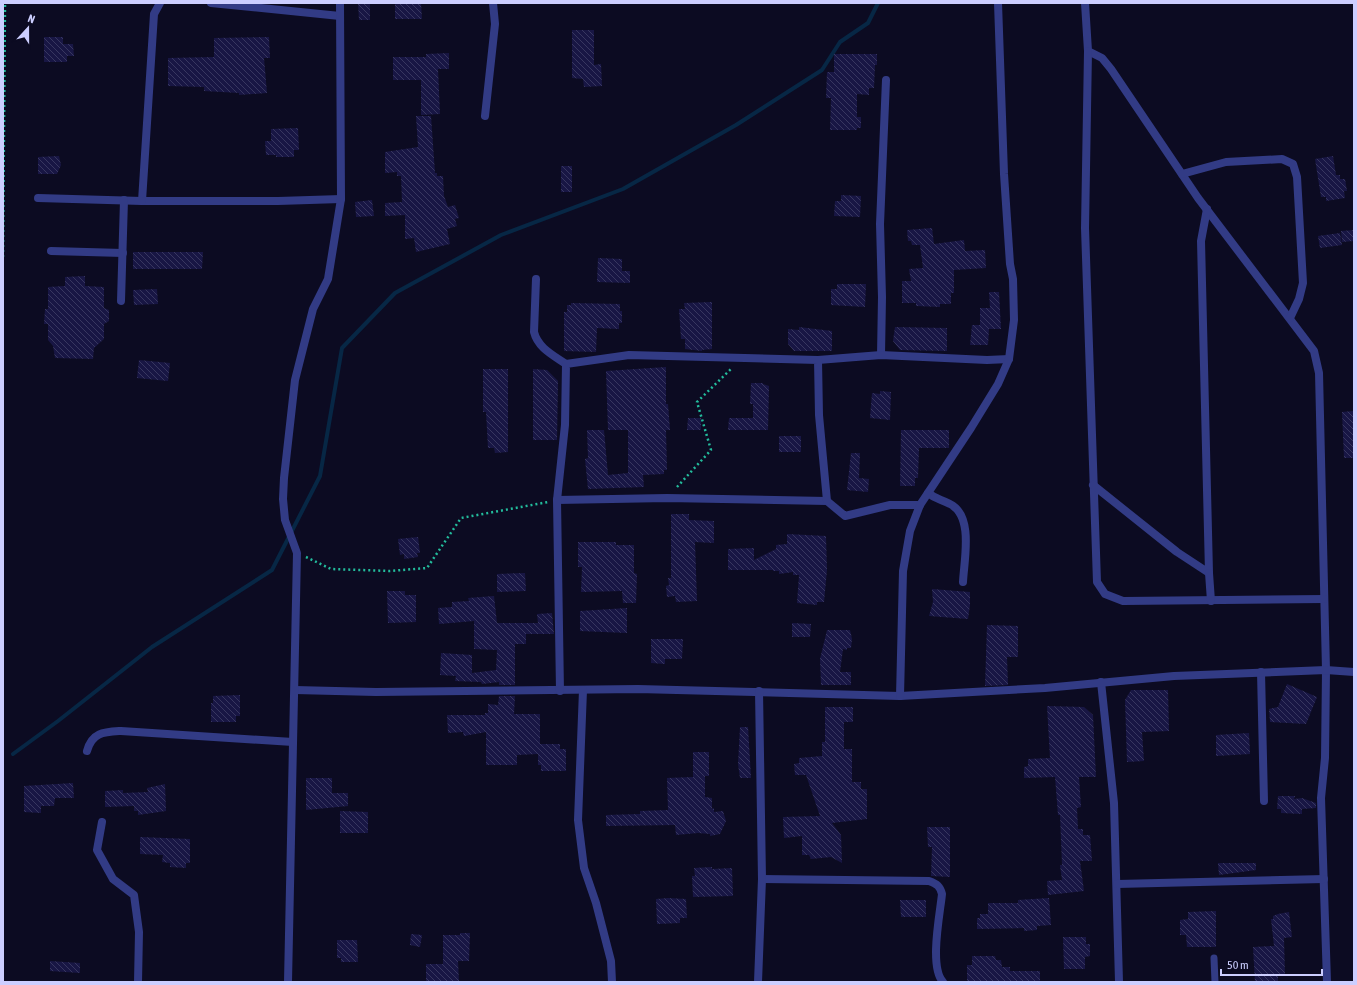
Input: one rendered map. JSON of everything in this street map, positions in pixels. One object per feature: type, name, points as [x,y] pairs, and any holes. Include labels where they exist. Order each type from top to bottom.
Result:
[{"type":"street","points":[[142,201],[154,14],[160,3]]},
{"type":"street","points":[[211,3],[340,16]]},
{"type":"street","points":[[288,982],[297,553],[285,520],[283,500],[284,478],[294,380],[313,309],[328,279],[341,199],[340,3]]},
{"type":"street","points":[[485,116],[495,24],[493,3]]},
{"type":"street","points":[[900,696],[903,572],[910,531],[920,505],[998,384],[1009,359],[1014,320],[1013,278],[1010,264],[1004,174],[998,3]]},
{"type":"street","points":[[1085,3],[1088,52],[1085,228],[1097,582],[1105,594],[1123,601],[1324,599]]},
{"type":"street","points":[[1088,52],[1102,58],[1111,69],[1207,209],[1314,350],[1319,373],[1326,670],[1325,758],[1322,798],[1327,982]]},
{"type":"street","points":[[881,355],[882,297],[880,224],[886,80]]},
{"type":"street","points":[[1182,174],[1226,162],[1282,159],[1293,164],[1297,177],[1303,283],[1299,299],[1290,318]]},
{"type":"street","points":[[38,198],[142,201],[278,201],[341,199]]},
{"type":"street","points":[[121,302],[124,200]]},
{"type":"street","points":[[1207,209],[1201,241],[1209,573],[1211,601]]},
{"type":"street","points":[[51,251],[123,253]]},
{"type":"street","points":[[536,279],[534,332],[536,340],[541,346],[566,364],[629,356],[818,360],[881,355],[1009,359]]},
{"type":"street","points":[[818,360],[819,415],[827,501]]},
{"type":"street","points":[[560,691],[557,500],[564,425],[566,364]]},
{"type":"street","points":[[1093,485],[1177,552],[1209,573]]},
{"type":"street","points":[[928,493],[938,500],[951,504],[962,516],[966,529],[963,582]]},
{"type":"street","points":[[557,500],[667,498],[827,501],[844,516],[890,505],[920,505]]},
{"type":"street","points":[[295,690],[376,692],[638,689],[759,691],[900,696],[1045,688],[1101,682],[1261,672],[1326,670],[1354,672]]},
{"type":"street","points":[[1261,672],[1264,801]]},
{"type":"street","points":[[1101,682],[1114,803],[1119,982]]},
{"type":"street","points":[[583,690],[578,820],[584,868],[596,903],[611,961],[612,982]]},
{"type":"street","points":[[758,982],[762,879],[759,691]]},
{"type":"street","points":[[87,751],[89,742],[95,736],[104,732],[121,731],[293,742]]},
{"type":"street","points":[[102,822],[97,850],[113,879],[134,895],[139,932],[138,982]]},
{"type":"street","points":[[762,879],[929,881],[936,883],[941,888],[942,894],[935,965],[940,979],[943,982]]},
{"type":"street","points":[[1117,884],[1324,879]]},
{"type":"lane","points":[[1214,958],[1215,982]]},
{"type":"path","points":[[3,257],[5,3]]},
{"type":"path","points":[[667,498],[711,450],[697,402],[742,359]]},
{"type":"path","points":[[297,553],[331,569],[390,571],[427,568],[461,518],[557,500]]},
{"type":"building","points":[[358,3],[370,3],[370,20],[359,20]]},
{"type":"building","points":[[395,3],[421,3],[422,19],[395,19]]},
{"type":"building","points":[[572,30],[594,30],[594,65],[601,64],[602,86],[584,87],[583,79],[572,78]]},
{"type":"building","points":[[44,37],[63,37],[63,44],[73,44],[74,56],[67,56],[67,62],[44,62]]},
{"type":"building","points":[[269,37],[270,58],[264,58],[267,93],[239,95],[239,93],[204,91],[204,87],[168,86],[168,58],[214,57],[214,38]]},
{"type":"building","points":[[449,53],[449,69],[438,69],[440,114],[421,115],[421,80],[393,80],[393,57],[426,57],[426,54]]},
{"type":"building","points":[[834,54],[877,54],[874,88],[869,88],[869,95],[857,94],[857,117],[861,117],[861,128],[857,128],[857,130],[830,130],[831,98],[826,98],[827,72],[834,72]]},
{"type":"building","points":[[416,116],[431,116],[435,173],[437,173],[437,176],[443,176],[444,196],[448,207],[455,205],[459,218],[455,219],[457,226],[447,229],[450,244],[416,252],[414,238],[405,239],[405,215],[385,216],[385,203],[402,202],[401,176],[397,176],[397,172],[385,173],[385,152],[418,147]]},
{"type":"building","points":[[298,128],[299,150],[294,150],[294,157],[276,157],[276,155],[266,155],[265,141],[271,141],[271,129]]},
{"type":"building","points":[[59,156],[61,165],[57,174],[38,174],[38,157]]},
{"type":"building","points":[[1333,156],[1336,175],[1340,175],[1340,179],[1345,179],[1347,191],[1344,191],[1345,198],[1326,201],[1326,197],[1321,197],[1315,159]]},
{"type":"building","points":[[561,166],[572,166],[572,192],[561,192]]},
{"type":"building","points":[[841,195],[861,196],[860,217],[834,216],[835,201],[841,201]]},
{"type":"building","points":[[372,200],[374,216],[356,217],[355,202]]},
{"type":"building","points":[[932,228],[934,244],[964,240],[965,251],[985,250],[986,268],[954,270],[954,293],[951,293],[951,304],[940,304],[940,307],[916,306],[916,303],[902,303],[902,281],[911,281],[909,269],[923,268],[920,245],[912,245],[911,241],[908,241],[907,230]]},
{"type":"building","points":[[1354,230],[1354,241],[1342,242],[1341,231]]},
{"type":"building","points":[[1340,233],[1342,245],[1320,248],[1318,236]]},
{"type":"building","points":[[133,252],[203,252],[202,269],[133,269]]},
{"type":"building","points":[[598,258],[622,259],[622,271],[630,271],[630,283],[597,282]]},
{"type":"building","points":[[85,276],[85,286],[104,287],[104,308],[109,310],[109,321],[104,324],[104,339],[94,348],[93,359],[55,358],[53,346],[48,340],[48,324],[44,324],[45,309],[48,309],[48,287],[65,286],[65,277]]},
{"type":"building","points":[[837,284],[866,284],[865,307],[831,305],[831,289],[837,289]]},
{"type":"building","points":[[157,289],[158,304],[134,305],[133,290]]},
{"type":"building","points":[[989,292],[999,292],[1001,329],[989,329],[988,345],[970,345],[972,325],[980,325],[980,308],[990,308]]},
{"type":"building","points":[[712,302],[712,349],[702,351],[685,349],[685,339],[681,339],[679,309],[685,309],[684,303]]},
{"type":"building","points":[[571,303],[620,304],[620,311],[622,311],[622,323],[619,323],[619,329],[597,328],[596,352],[564,351],[564,312],[567,312],[567,305],[571,305]]},
{"type":"building","points":[[799,327],[832,331],[832,351],[794,351],[788,344],[788,329],[799,330]]},
{"type":"building","points":[[895,327],[947,328],[947,351],[900,350],[893,341]]},
{"type":"building","points":[[139,360],[170,363],[168,381],[137,378]]},
{"type":"building","points":[[666,367],[666,404],[668,404],[670,430],[666,430],[667,470],[664,470],[664,474],[643,475],[644,487],[588,489],[585,459],[588,458],[587,430],[604,430],[608,475],[628,473],[628,430],[608,430],[606,371]]},
{"type":"building","points":[[483,369],[508,369],[508,452],[495,453],[494,448],[488,448],[486,412],[483,412]]},
{"type":"building","points":[[533,369],[547,370],[558,381],[557,440],[533,440]]},
{"type":"building","points":[[751,383],[763,383],[769,386],[768,430],[728,430],[729,418],[753,418],[753,404],[750,404]]},
{"type":"building","points":[[880,391],[891,392],[890,420],[870,418],[872,393],[880,394]]},
{"type":"building","points":[[1353,411],[1354,458],[1344,458],[1342,412]]},
{"type":"building","points":[[688,418],[701,418],[701,430],[687,430]]},
{"type":"building","points":[[901,430],[949,430],[949,448],[919,448],[918,478],[915,478],[915,486],[900,486]]},
{"type":"building","points":[[779,436],[801,436],[801,452],[779,452]]},
{"type":"building","points":[[851,453],[860,453],[859,478],[869,479],[868,492],[847,490]]},
{"type":"building","points":[[671,514],[689,514],[689,520],[714,521],[714,543],[695,542],[697,601],[676,602],[675,596],[667,597],[666,586],[669,585],[668,578],[671,578]]},
{"type":"building","points":[[787,534],[826,536],[827,570],[824,602],[817,602],[817,605],[797,603],[799,575],[793,575],[793,572],[779,574],[779,571],[773,570],[728,570],[728,549],[754,548],[754,560],[776,549],[776,545],[787,544]]},
{"type":"building","points":[[418,537],[420,553],[417,553],[418,557],[404,559],[404,554],[400,555],[398,539]]},
{"type":"building","points":[[578,542],[616,542],[616,545],[634,545],[634,573],[637,574],[636,603],[623,603],[622,591],[581,592],[582,567],[578,567]]},
{"type":"building","points":[[525,573],[526,591],[497,592],[497,574]]},
{"type":"building","points":[[932,589],[970,592],[968,619],[929,616],[933,602]]},
{"type":"building","points":[[387,591],[405,591],[405,595],[416,595],[416,622],[388,623]]},
{"type":"building","points":[[494,596],[497,623],[538,623],[537,614],[552,613],[554,634],[526,634],[526,644],[515,644],[515,685],[499,685],[499,682],[482,684],[481,682],[455,681],[456,676],[440,675],[441,653],[472,655],[472,673],[496,670],[497,650],[474,649],[474,621],[439,624],[438,608],[452,607],[452,602],[469,601],[468,598]]},
{"type":"building","points":[[627,608],[627,633],[580,631],[580,611]]},
{"type":"building","points":[[792,623],[811,624],[810,637],[792,637]]},
{"type":"building","points":[[987,625],[1018,626],[1018,657],[1007,657],[1008,685],[985,686]]},
{"type":"building","points":[[827,630],[850,630],[852,639],[851,648],[847,648],[847,650],[843,649],[840,672],[851,672],[851,685],[821,685],[820,659]]},
{"type":"building","points":[[651,639],[683,639],[682,659],[665,659],[665,664],[651,663]]},
{"type":"building","points":[[1287,684],[1317,697],[1306,724],[1270,722],[1269,709],[1278,707]]},
{"type":"building","points":[[1131,690],[1168,690],[1169,731],[1142,732],[1144,761],[1127,762],[1125,700]]},
{"type":"building","points":[[240,695],[240,716],[236,716],[236,722],[211,722],[211,703],[213,703],[213,696]]},
{"type":"building","points":[[499,696],[515,696],[514,714],[540,714],[540,744],[560,744],[560,749],[566,749],[566,771],[541,771],[541,765],[538,765],[538,754],[517,755],[517,765],[486,765],[486,732],[464,736],[463,732],[448,733],[447,715],[485,715],[485,713],[488,713],[488,704],[498,705]]},
{"type":"building","points":[[1047,706],[1084,707],[1093,715],[1096,777],[1079,777],[1081,807],[1077,808],[1078,829],[1083,829],[1083,835],[1090,835],[1092,861],[1080,861],[1084,891],[1048,895],[1047,881],[1062,880],[1060,865],[1062,865],[1060,815],[1058,815],[1055,777],[1024,778],[1024,767],[1028,766],[1028,759],[1050,758]]},
{"type":"building","points":[[825,707],[853,707],[853,722],[844,722],[844,749],[852,749],[852,782],[861,782],[861,789],[867,789],[867,819],[832,823],[841,835],[842,863],[831,857],[811,859],[809,855],[802,855],[802,836],[784,838],[783,817],[820,816],[806,775],[795,775],[794,764],[799,763],[799,758],[822,756],[822,742],[825,742]]},
{"type":"building","points":[[740,727],[748,727],[751,778],[740,778],[738,764]]},
{"type":"building","points":[[1249,733],[1250,754],[1216,756],[1216,735]]},
{"type":"building","points":[[693,752],[709,752],[709,776],[705,776],[705,797],[712,798],[712,809],[714,808],[714,812],[723,811],[726,821],[720,834],[710,836],[710,834],[698,833],[676,835],[675,825],[606,826],[606,815],[640,814],[640,811],[668,810],[667,778],[693,777]]},
{"type":"building","points":[[306,778],[332,778],[332,793],[348,793],[348,806],[306,810]]},
{"type":"building","points":[[73,783],[74,798],[55,798],[54,806],[41,806],[41,813],[24,812],[24,786]]},
{"type":"building","points":[[165,784],[166,811],[138,815],[138,811],[134,811],[134,806],[105,807],[105,791],[123,790],[123,793],[148,792],[147,788]]},
{"type":"building","points":[[1278,796],[1295,796],[1294,799],[1302,798],[1316,803],[1316,808],[1302,809],[1302,814],[1281,813],[1281,809],[1277,809]]},
{"type":"building","points":[[340,811],[368,812],[368,833],[340,833]]},
{"type":"building","points":[[927,827],[950,827],[950,877],[931,876],[932,847],[928,847]]},
{"type":"building","points":[[140,837],[190,839],[190,863],[186,863],[186,868],[170,867],[170,863],[162,862],[163,855],[140,854]]},
{"type":"building","points":[[1218,863],[1256,863],[1256,870],[1219,875]]},
{"type":"building","points":[[712,867],[712,869],[732,868],[733,896],[693,897],[692,876],[695,876],[694,868]]},
{"type":"building","points":[[1049,898],[1051,925],[1037,926],[1037,930],[1024,931],[1024,928],[977,929],[977,918],[980,918],[980,914],[988,914],[988,903],[1018,903],[1018,900]]},
{"type":"building","points":[[656,899],[686,899],[687,918],[680,918],[680,923],[657,924]]},
{"type":"building","points":[[900,900],[926,900],[926,917],[901,917]]},
{"type":"building","points":[[1216,911],[1216,947],[1187,947],[1186,935],[1180,935],[1180,920],[1188,919],[1188,912]]},
{"type":"building","points":[[1289,912],[1292,937],[1284,938],[1285,976],[1278,976],[1278,982],[1255,982],[1253,947],[1274,946],[1271,919],[1273,919],[1273,916],[1278,914]]},
{"type":"building","points":[[460,933],[470,933],[469,961],[458,961],[459,982],[426,982],[426,964],[443,964],[443,935],[460,935]]},
{"type":"building","points":[[411,934],[422,935],[420,947],[410,945]]},
{"type":"building","points":[[1063,937],[1086,937],[1086,944],[1090,944],[1090,956],[1085,957],[1085,969],[1064,969]]},
{"type":"building","points":[[337,940],[357,940],[358,962],[341,962],[341,958],[337,958]]},
{"type":"building","points":[[972,956],[995,956],[996,960],[1001,960],[1002,967],[1010,967],[1010,971],[1040,971],[1040,982],[967,982],[967,965],[972,965]]},
{"type":"building","points":[[50,961],[80,963],[80,973],[50,971]]},
{"type":"waterway","points":[[13,754],[58,721],[152,647],[272,570],[320,476],[342,348],[395,293],[501,235],[623,189],[736,125],[822,70],[840,42],[868,23],[878,3]]}]
